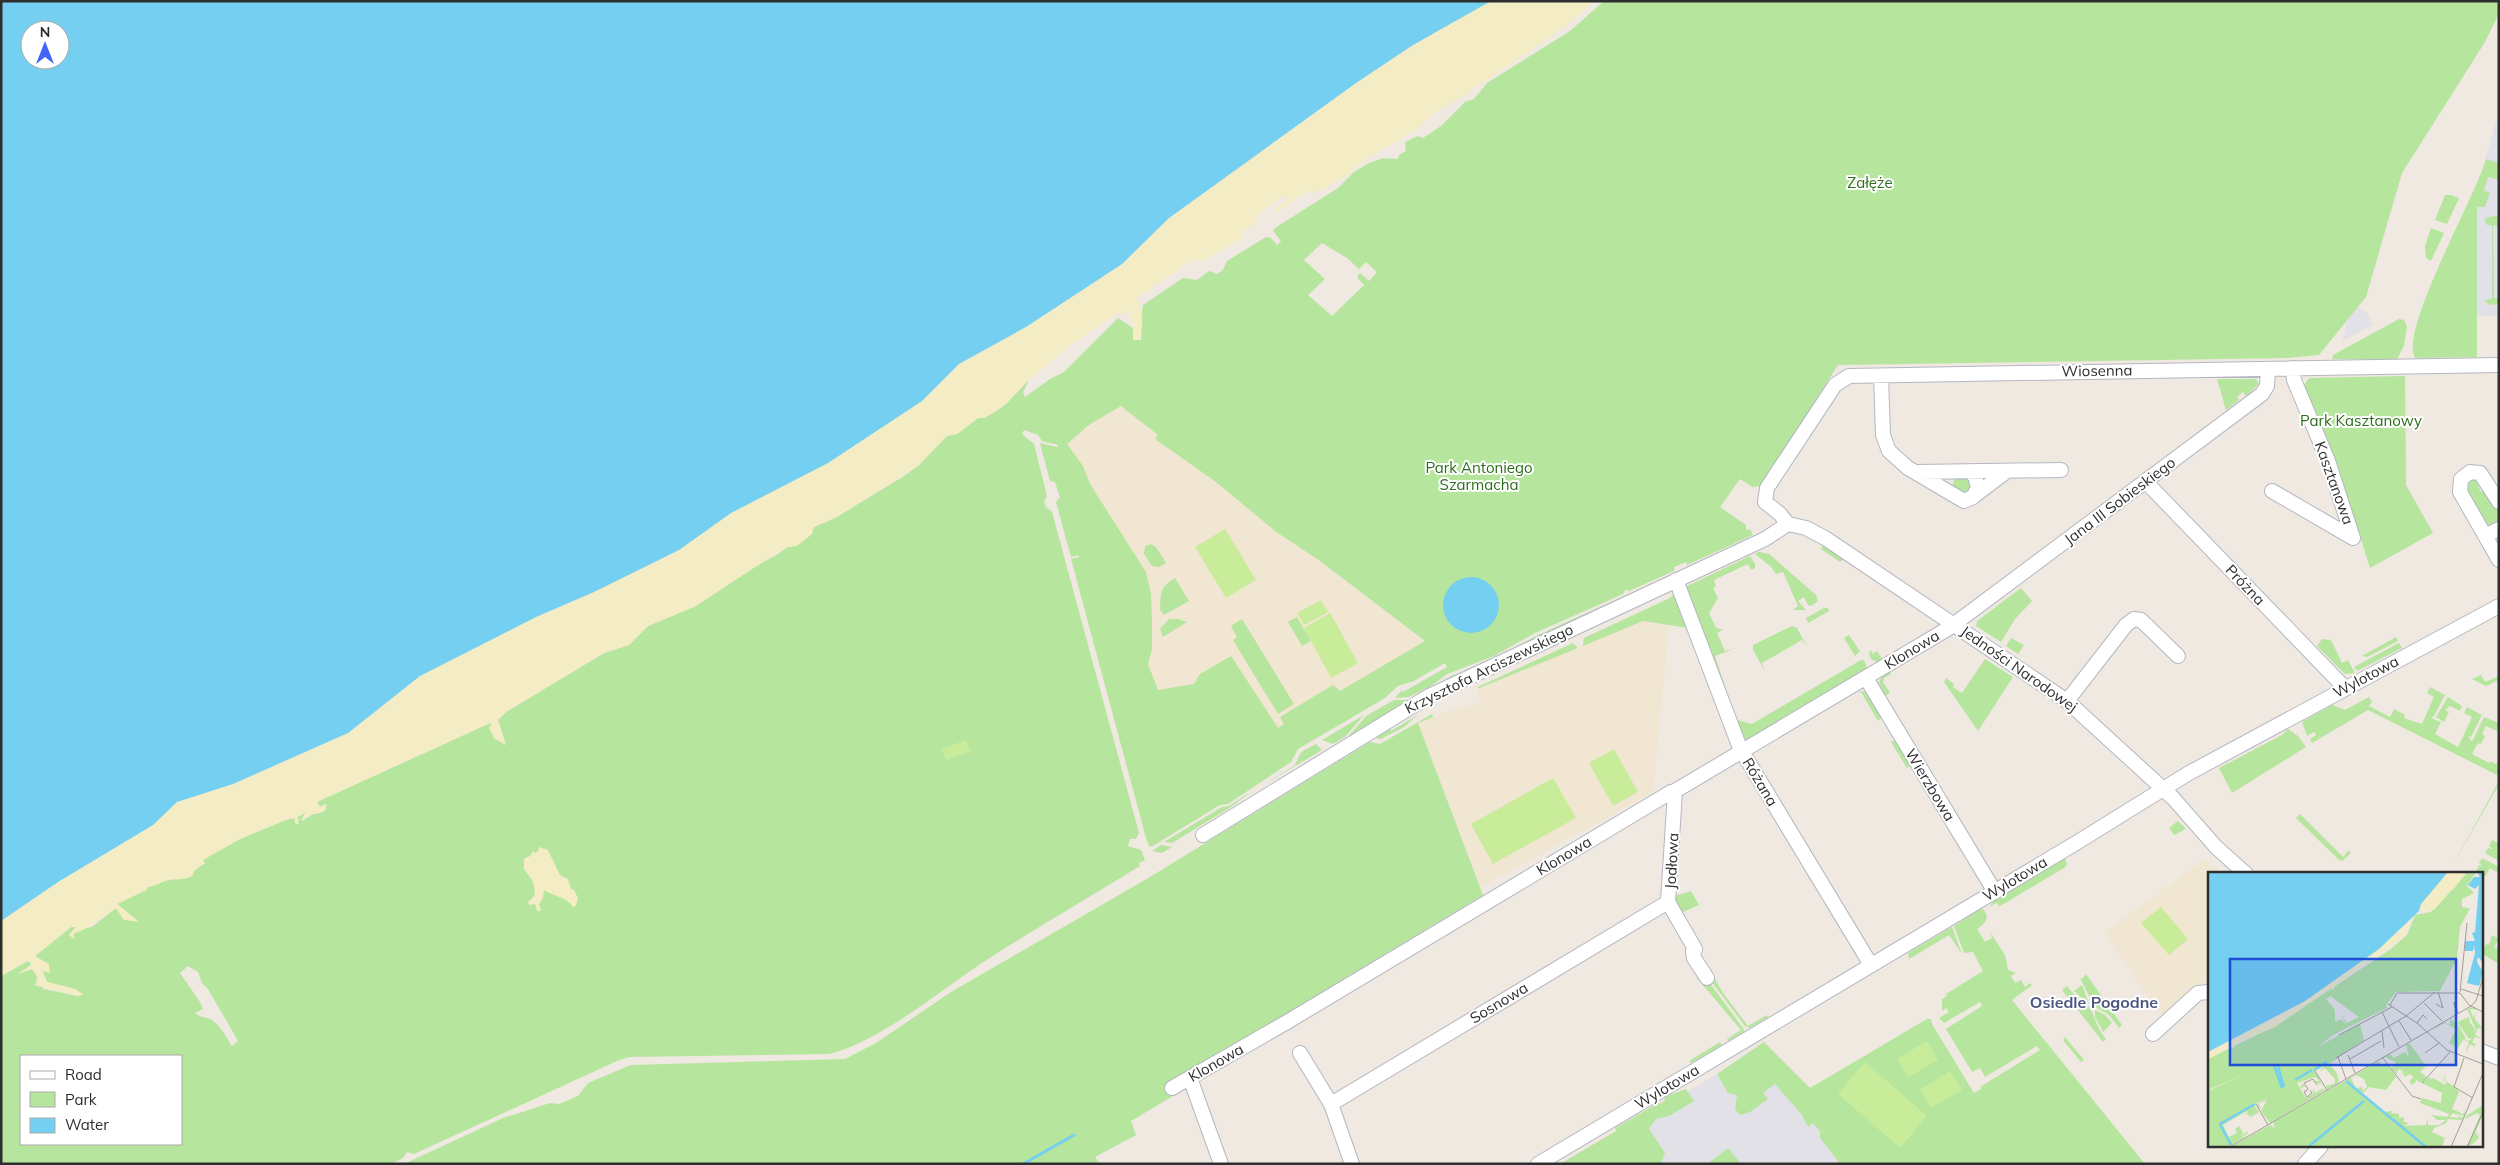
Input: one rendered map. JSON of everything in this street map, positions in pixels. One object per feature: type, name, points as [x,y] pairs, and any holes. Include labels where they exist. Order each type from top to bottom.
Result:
[{"type":"street","name":"Wiosenna","points":[[1765,502],[1768,488],[1835,385],[1849,376],[2499,365]]},
{"type":"street","name":"Jana III Sobieskiego","points":[[1954,623],[1989,600],[2262,394],[2267,386],[2268,368]]},
{"type":"street","name":"Kasztanowa","points":[[2272,491],[2353,538],[2328,461],[2294,380],[2292,368]]},
{"type":"street","points":[[1881,376],[1884,441],[1900,462],[1964,501],[1973,497],[2007,471]]},
{"type":"street","points":[[1916,472],[2061,470]]},
{"type":"street","points":[[1948,493],[1948,481],[1963,472]]},
{"type":"street","points":[[1963,472],[1978,482],[1978,488],[1973,497]]},
{"type":"street","points":[[2499,502],[2480,473],[2470,472],[2461,479],[2460,492],[2499,560]]},
{"type":"street","name":"Próżna","points":[[2145,481],[2345,688]]},
{"type":"street","name":"Jedności Narodowej","points":[[1765,502],[1780,514],[1788,524],[1800,526],[1818,534],[1954,623],[1977,642],[2067,701],[2163,789],[2216,847],[2244,872]]},
{"type":"street","name":"Krzysztofa Arciszewskiego","points":[[1202,835],[1429,696],[1677,582],[1765,539],[1788,524]]},
{"type":"street","points":[[2485,536],[2499,529]]},
{"type":"street","name":"Różana","points":[[1677,582],[1742,751],[1871,965]]},
{"type":"street","name":"Wylotowa","points":[[1538,1164],[2163,789],[2345,688],[2499,606]]},
{"type":"street","points":[[2067,701],[2126,625],[2134,619],[2141,620],[2178,656]]},
{"type":"street","name":"Klonowa","points":[[1172,1088],[1287,1022],[1671,792],[1866,678],[1954,623]]},
{"type":"street","name":"Wierzbowa","points":[[1866,678],[1994,892]]},
{"type":"street","name":"Jodłowa","points":[[1675,791],[1668,902],[1695,949],[1693,951],[1694,958],[1707,978]]},
{"type":"street","name":"Sosnowa","points":[[1330,1104],[1668,902]]},
{"type":"street","points":[[2153,1034],[2198,993],[2208,992]]},
{"type":"street","points":[[2482,1051],[2499,1058]]},
{"type":"street","points":[[1300,1054],[1330,1104],[1352,1164]]},
{"type":"street","points":[[1190,1078],[1221,1164]]},
{"type":"street","points":[[2305,1164],[2319,1148]]},
{"type":"shaded area","points":[[2499,110],[2499,316],[2477,316],[2477,228],[2467,206],[2481,175]]},
{"type":"shaded area","points":[[2352,304],[2367,313],[2373,325],[2342,341]]},
{"type":"shaded area","points":[[1122,406],[1158,436],[1156,439],[1216,482],[1275,531],[1320,561],[1425,641],[1169,792],[1084,466],[1070,470],[1058,446]]},
{"type":"shaded area","points":[[1643,621],[1669,626],[1653,792],[1481,887],[1418,723],[1464,706],[1480,704],[1477,689]]},
{"type":"shaded area","points":[[2205,859],[2219,872],[2208,872],[2208,979],[2164,1018],[2104,933]]},
{"type":"shaded area","points":[[1751,1050],[1882,1164],[1567,1164],[1717,1074]]},
{"type":"green space","points":[[1604,1],[2499,1],[2499,13],[2485,42],[2402,173],[2366,297],[2319,355],[2287,358],[1838,365],[1761,486],[1753,487],[1740,479],[1720,507],[1746,525],[1746,530],[1750,529],[1753,535],[1687,565],[1686,562],[1674,567],[1674,571],[1629,591],[1626,589],[1623,594],[1535,633],[1494,656],[1447,674],[1431,686],[1409,697],[1395,698],[1402,690],[1403,692],[1447,667],[1445,663],[1414,681],[1398,686],[1385,698],[1298,749],[1291,762],[1228,804],[1220,805],[1151,847],[1146,838],[1071,559],[1079,557],[1078,555],[1071,557],[1056,502],[1060,497],[1055,482],[1050,481],[1040,443],[1057,447],[1058,445],[1042,441],[1038,435],[1024,430],[1022,434],[1034,444],[1047,496],[1044,501],[1046,507],[1052,512],[1139,833],[1136,839],[1130,839],[1128,846],[1141,850],[1145,860],[1139,863],[1140,866],[982,963],[908,1015],[848,1048],[829,1054],[630,1057],[619,1060],[414,1154],[407,1152],[403,1158],[391,1164],[1,1164],[1,976],[28,961],[32,964],[19,973],[32,969],[38,977],[36,980],[44,989],[78,996],[82,994],[75,989],[47,982],[42,970],[46,971],[35,956],[71,927],[76,927],[69,935],[74,937],[73,934],[81,929],[92,927],[116,908],[124,920],[137,920],[117,904],[146,890],[148,887],[168,880],[192,876],[194,871],[205,863],[202,860],[240,839],[286,820],[294,818],[300,821],[297,817],[305,813],[302,821],[313,814],[321,813],[325,804],[320,807],[317,802],[490,723],[493,725],[489,727],[494,738],[506,745],[498,720],[506,712],[604,653],[629,645],[648,626],[696,606],[744,573],[778,554],[814,527],[835,518],[901,478],[918,466],[947,436],[957,434],[978,418],[984,418],[1006,404],[1029,380],[1023,392],[1025,397],[1050,379],[1064,372],[1118,318],[1133,328],[1134,333],[1141,334],[1143,305],[1183,278],[1197,280],[1209,271],[1217,274],[1223,270],[1227,261],[1266,237],[1271,238],[1277,245],[1281,241],[1273,231],[1275,228],[1338,188],[1354,172],[1369,163],[1383,158],[1398,159],[1399,155],[1406,151],[1405,142],[1418,136],[1423,138],[1441,126],[1465,102],[1474,99],[1487,83],[1570,31]],"holes":[[[1322,243],[1347,258],[1359,269],[1366,262],[1377,272],[1369,281],[1360,273],[1357,277],[1364,285],[1332,316],[1308,295],[1325,279],[1304,260]],[[1121,406],[1158,435],[1155,439],[1216,482],[1275,531],[1320,561],[1425,641],[1340,691],[1333,685],[1280,717],[1284,724],[1278,728],[1231,656],[1200,674],[1194,684],[1158,690],[1148,664],[1152,649],[1152,619],[1151,594],[1146,572],[1090,484],[1083,466],[1067,444],[1089,425]],[[188,966],[198,972],[202,983],[208,989],[238,1041],[232,1046],[217,1024],[195,1013],[203,1009],[180,973]]]},
{"type":"green space","points":[[2486,159],[2499,163],[2499,180],[2488,177],[2484,191],[2490,192],[2485,207],[2477,207],[2477,357],[2415,358],[2413,343],[2418,321],[2440,263]]},
{"type":"green space","points":[[2445,195],[2459,198],[2447,224],[2435,220]]},
{"type":"green space","points":[[2488,217],[2499,217],[2499,225],[2493,226],[2494,298],[2499,298],[2499,304],[2490,305],[2484,301],[2492,298],[2492,225],[2487,225],[2484,220]]},
{"type":"green space","points":[[2431,228],[2444,233],[2431,261],[2426,258],[2425,246]]},
{"type":"green space","points":[[2399,319],[2404,320],[2407,326],[2404,346],[2397,359],[2332,359],[2333,355]]},
{"type":"green space","name":"Park Kasztanowy","points":[[2405,376],[2406,485],[2433,533],[2370,568],[2359,533],[2303,387],[2309,378]]},
{"type":"green space","points":[[2217,379],[2256,379],[2259,384],[2246,396],[2243,392],[2237,397],[2239,400],[2226,410]]},
{"type":"green space","points":[[1961,475],[1973,481],[1968,496],[1952,487],[1954,480]]},
{"type":"green space","points":[[2471,476],[2483,483],[2478,486],[2481,492],[2486,490],[2499,508],[2499,524],[2487,526],[2463,486]]},
{"type":"green space","points":[[1225,529],[1256,580],[1226,598],[1195,547]]},
{"type":"green space","points":[[1825,543],[1844,555],[1840,562],[1821,549]]},
{"type":"green space","points":[[1151,544],[1156,547],[1166,563],[1159,567],[1152,566],[1144,554],[1145,546]]},
{"type":"green space","points":[[1759,552],[1769,554],[1816,595],[1818,601],[1811,606],[1808,605],[1804,597],[1798,601],[1806,610],[1793,610],[1798,606],[1783,572],[1776,574],[1771,567],[1755,554]]},
{"type":"green space","points":[[1750,556],[1755,564],[1755,568],[1751,570],[1748,564],[1714,580],[1716,586],[1713,588],[1718,598],[1709,613],[1716,628],[1723,630],[1717,633],[1725,651],[1736,648],[1715,656],[1734,714],[1730,715],[1685,587]]},
{"type":"green space","points":[[1675,573],[1676,575],[1466,672],[1464,670],[1496,658],[1536,636]]},
{"type":"green space","points":[[1175,578],[1189,601],[1164,615],[1160,610],[1162,591]]},
{"type":"green space","points":[[2021,588],[2032,601],[2015,619],[2001,642],[1976,626],[1977,621]]},
{"type":"green space","points":[[1675,594],[1688,628],[1643,621],[1583,646],[1584,638]]},
{"type":"green space","points":[[1321,600],[1328,612],[1304,625],[1297,613]]},
{"type":"green space","points":[[1824,608],[1828,608],[1829,611],[1808,623],[1806,618]]},
{"type":"green space","points":[[1330,613],[1358,663],[1331,678],[1304,628]]},
{"type":"green space","points":[[1297,617],[1311,641],[1302,646],[1288,622]]},
{"type":"green space","points":[[1169,619],[1187,622],[1163,637],[1160,629]]},
{"type":"green space","points":[[1242,619],[1294,704],[1278,714],[1233,640],[1237,637],[1231,626]]},
{"type":"green space","points":[[1792,626],[1797,628],[1807,647],[1802,640],[1762,663],[1765,671],[1753,650],[1753,645]]},
{"type":"green space","points":[[1849,635],[1860,651],[1855,656],[1844,638]]},
{"type":"green space","points":[[2396,637],[2398,641],[2367,657],[2362,656]]},
{"type":"green space","points":[[2011,638],[2024,645],[2018,654],[2006,646]]},
{"type":"green space","points":[[2322,639],[2331,640],[2342,663],[2348,660],[2355,673],[2345,674],[2317,646]]},
{"type":"green space","points":[[1573,643],[1578,648],[1477,689],[1478,687]]},
{"type":"green space","points":[[2399,643],[2402,648],[2357,671],[2354,667]]},
{"type":"green space","points":[[1871,650],[1873,654],[1877,651],[1882,659],[1877,662],[1871,659],[1869,654]]},
{"type":"green space","points":[[1985,659],[2013,677],[1978,731],[1944,682],[1946,678],[1954,684],[1953,687],[1962,693]]},
{"type":"green space","points":[[1864,660],[1867,668],[1744,742],[1731,717],[1735,715],[1737,720],[1752,724]]},
{"type":"green space","points":[[1890,672],[1891,674],[1884,678],[1883,682],[1890,693],[1885,696],[1879,682],[1882,676]]},
{"type":"green space","points":[[1455,674],[1454,678],[1346,739],[1366,716],[1394,700],[1409,700]]},
{"type":"green space","points":[[2481,675],[2485,682],[2499,676],[2499,680],[2486,686],[2472,679]]},
{"type":"green space","points":[[2430,687],[2445,695],[2434,716],[2431,718],[2441,722],[2435,734],[2458,747],[2472,717],[2464,713],[2467,707],[2482,715],[2471,737],[2468,736],[2472,742],[2484,717],[2499,723],[2497,731],[2486,726],[2482,734],[2485,736],[2481,744],[2478,743],[2472,754],[2489,763],[2490,761],[2496,764],[2499,760],[2499,776],[2368,710],[2312,743],[2310,739],[2316,735],[2314,732],[2307,736],[2302,722],[2332,705],[2345,710],[2369,697],[2372,702],[2369,706],[2390,717],[2394,709],[2405,715],[2404,718],[2422,724],[2434,697],[2427,693]]},
{"type":"green space","points":[[1860,691],[1865,692],[1881,718],[1878,721],[1861,692],[1859,693]]},
{"type":"green space","points":[[2448,697],[2462,706],[2460,711],[2450,706],[2445,710],[2449,712],[2444,722],[2436,717]]},
{"type":"green space","points":[[1432,714],[1433,717],[1418,723],[1483,895],[1181,1077],[1185,1089],[1131,1121],[1136,1135],[1095,1157],[1100,1164],[404,1164],[503,1118],[550,1103],[559,1104],[578,1096],[588,1083],[631,1065],[845,1059],[876,1043],[951,992],[1150,877],[1370,742],[1380,744]]},
{"type":"green space","points":[[1364,715],[1345,737],[1333,744],[1322,740]]},
{"type":"green space","points":[[1418,715],[1404,727],[1381,739],[1371,737],[1390,729],[1391,731]]},
{"type":"green space","points":[[2288,729],[2298,736],[2306,747],[2232,793],[2219,768],[2282,735]]},
{"type":"green space","points":[[966,740],[970,752],[946,760],[942,749]]},
{"type":"green space","points":[[1895,740],[1911,766],[1907,768],[1891,742]]},
{"type":"green space","points":[[1316,744],[1322,750],[1260,787],[1295,765],[1301,752]]},
{"type":"green space","points":[[1614,749],[1638,792],[1613,806],[1589,763]]},
{"type":"green space","points":[[1553,778],[1576,818],[1493,864],[1471,824]]},
{"type":"green space","points":[[2499,781],[2499,784],[2449,872]]},
{"type":"green space","points":[[1252,791],[1231,807],[1172,843],[1164,842],[1222,807],[1229,806]]},
{"type":"green space","points":[[2300,814],[2343,857],[2349,850],[2351,853],[2342,861],[2338,859],[2296,818]]},
{"type":"green space","points":[[2178,821],[2186,829],[2174,835],[2169,828]]},
{"type":"green space","points":[[2492,840],[2499,843],[2499,861],[2485,853],[2488,848],[2493,849],[2489,846]]},
{"type":"green space","points":[[1161,845],[1172,847],[1162,853],[1152,851]]},
{"type":"green space","points":[[2065,858],[2067,864],[2064,868],[1995,909],[1999,906],[1997,903],[1990,906],[1994,900]]},
{"type":"green space","points":[[2482,858],[2499,867],[2497,872],[2490,868],[2485,877],[2482,875],[2482,872],[2476,872],[2479,865],[2483,866],[2479,863]]},
{"type":"green space","points":[[1691,891],[1699,905],[1681,913],[1675,905],[1675,896]]},
{"type":"green space","points":[[2161,907],[2188,939],[2169,955],[2141,923]]},
{"type":"green space","points":[[1982,908],[1987,917],[1977,929],[1985,942],[1992,938],[1990,932],[2005,955],[2008,970],[2016,973],[2011,976],[2015,983],[2021,980],[2025,987],[2030,983],[2032,985],[2012,1000],[2145,1164],[1840,1164],[1820,1138],[1820,1131],[1813,1123],[1808,1127],[1802,1115],[1775,1084],[1763,1093],[1768,1099],[1750,1112],[1740,1115],[1735,1109],[1737,1095],[1728,1093],[1717,1074],[1764,1042],[1810,1088],[1927,1019],[1931,1019],[1932,1024],[1974,1093],[1981,1089],[1980,1087],[2040,1050],[2037,1046],[1985,1077],[1980,1068],[1972,1072],[1946,1029],[1982,1006],[1980,1002],[1944,1023],[1939,1018],[1949,1012],[1946,1008],[1942,1011],[1942,999],[1947,996],[1946,994],[1983,971],[1973,952],[1964,953],[1954,926]]},
{"type":"green space","points":[[1952,927],[1962,954],[1949,935],[1909,959],[1908,953]]},
{"type":"green space","points":[[2492,935],[2499,939],[2494,947],[2499,950],[2499,964],[2482,954],[2486,944],[2489,945]]},
{"type":"green space","points":[[1706,963],[1723,993],[1748,1026],[1767,1015],[1768,1017],[1750,1028],[1745,1026],[1708,977],[1703,965]]},
{"type":"green space","points":[[1697,971],[1706,978],[1745,1031],[1728,1041],[1727,1039],[1741,1030],[1697,978]]},
{"type":"green space","points":[[2086,974],[2122,1025],[2119,1028],[2109,1015],[2094,1006],[2080,978],[2082,979]]},
{"type":"green space","points":[[2082,985],[2089,1004],[2074,991]]},
{"type":"green space","points":[[2067,986],[2091,1010],[2099,1029],[2106,1039],[2103,1042],[2062,990]]},
{"type":"green space","points":[[2095,1010],[2105,1015],[2112,1023],[2103,1032],[2095,1017]]},
{"type":"green space","points":[[2065,1037],[2084,1060],[2081,1062],[2063,1040]]},
{"type":"green space","points":[[1927,1041],[1938,1060],[1908,1077],[1897,1059]]},
{"type":"green space","points":[[1720,1042],[1722,1045],[1691,1063],[1689,1061]]},
{"type":"green space","points":[[1865,1062],[1927,1116],[1900,1148],[1838,1094]]},
{"type":"green space","points":[[1950,1071],[1962,1090],[1931,1108],[1920,1090]]},
{"type":"green space","points":[[1686,1089],[1694,1101],[1669,1116],[1656,1119],[1649,1129],[1665,1153],[1661,1164],[1560,1164],[1616,1131],[1615,1128],[1653,1106],[1657,1101],[1660,1104],[1665,1100],[1664,1097]]},
{"type":"green space","points":[[1728,1148],[1741,1164],[1707,1164]]},
{"type":"sand","points":[[1491,1],[1595,1],[1566,26],[1456,101],[1433,113],[1418,129],[1363,161],[1346,176],[1318,192],[1308,191],[1277,212],[1274,209],[1289,199],[1285,195],[1256,216],[1257,224],[1243,231],[1242,239],[1202,261],[1192,260],[1137,298],[1142,314],[1141,340],[1133,340],[1133,323],[1128,311],[1123,315],[1116,314],[1072,344],[1024,384],[1006,404],[995,412],[984,418],[978,418],[957,434],[947,436],[918,466],[835,518],[814,527],[812,534],[797,546],[784,548],[696,606],[648,626],[629,645],[604,653],[506,712],[498,720],[506,745],[494,738],[489,727],[492,725],[490,723],[317,802],[320,807],[327,804],[325,811],[313,814],[301,821],[305,813],[297,817],[299,825],[295,823],[295,819],[290,818],[240,839],[203,860],[205,863],[194,871],[192,876],[168,880],[148,887],[146,890],[117,904],[139,922],[124,920],[116,908],[91,926],[73,934],[75,940],[69,935],[76,927],[71,927],[35,956],[49,964],[50,973],[42,971],[47,982],[75,989],[83,994],[78,996],[34,985],[39,979],[32,969],[18,974],[32,965],[28,961],[1,976],[1,921],[58,882],[152,825],[177,802],[233,784],[348,733],[420,676],[536,617],[594,592],[679,550],[731,513],[922,401],[959,364],[1026,327],[1122,264],[1169,218],[1356,83],[1413,45]]},
{"type":"sand","points":[[539,847],[548,850],[560,875],[568,879],[571,889],[574,890],[578,898],[576,906],[573,907],[567,901],[544,890],[543,898],[539,904],[541,911],[537,911],[535,904],[529,905],[528,902],[535,895],[535,889],[532,880],[524,869],[524,859],[530,856],[533,851],[535,853],[538,851]]},
{"type":"water","points":[[1,1],[1491,1],[1413,45],[1356,83],[1169,218],[1122,264],[1026,327],[959,364],[922,401],[828,463],[731,513],[679,550],[594,592],[536,617],[420,676],[348,733],[233,784],[177,802],[153,825],[58,882],[1,921]]},
{"type":"water","points":[[1471,577],[1482,579],[1491,585],[1497,594],[1499,605],[1497,616],[1491,625],[1482,631],[1471,633],[1460,631],[1451,625],[1445,616],[1443,605],[1445,594],[1451,585],[1460,579]]},
{"type":"waterway","points":[[1023,1164],[1074,1135]]},
{"type":"district","name":"Osiedle Pogodne","points":[[2094,1002]]},
{"type":"park label","name":"Załęże","points":[[1870,183]]},
{"type":"park label","name":"Park Antoniego Szarmacha","points":[[1479,476]]}]
